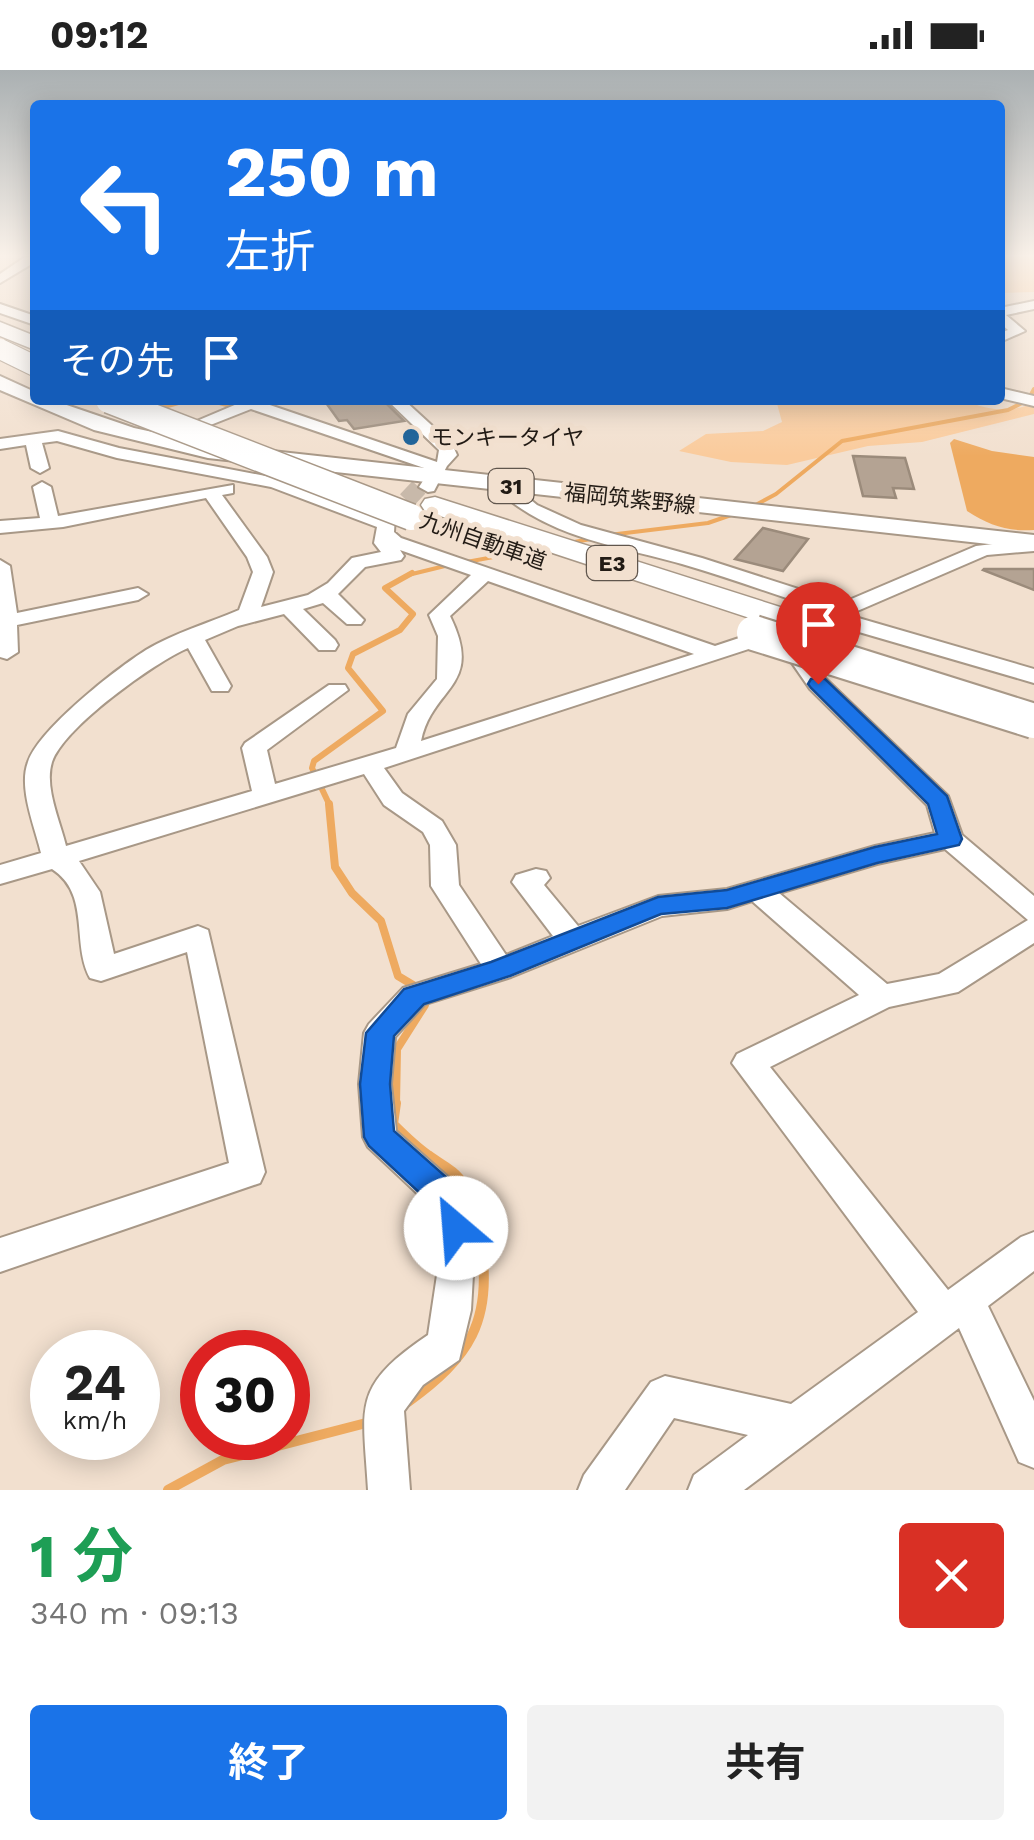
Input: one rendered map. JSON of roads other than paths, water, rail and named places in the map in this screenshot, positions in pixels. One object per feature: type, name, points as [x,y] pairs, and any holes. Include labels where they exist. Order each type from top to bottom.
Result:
[{"type":"highway","points":[[0,328],[30,342]]},
{"type":"highway","points":[[0,349],[30,364]]},
{"type":"highway","name":"九州自動車道","points":[[124,405],[414,503],[1034,697]]},
{"type":"highway","name":"九州自動車道","points":[[171,405],[748,639],[1034,721]]},
{"type":"main road","name":"福岡筑紫野線","points":[[0,382],[30,398]]},
{"type":"main road","name":"福岡筑紫野線","points":[[0,395],[45,418],[136,447],[259,468],[414,503],[1034,545]]},
{"type":"main road","name":"福岡筑紫野線","points":[[44,405],[136,447]]},
{"type":"main road","name":"福岡筑紫野線","points":[[414,503],[514,495],[1007,546],[1034,545]]},
{"type":"street","points":[[1005,336],[1018,332],[1009,323]]},
{"type":"street","points":[[0,357],[30,353]]},
{"type":"street","points":[[1005,394],[1034,400]]},
{"type":"street","points":[[136,447],[241,405]]},
{"type":"street","points":[[56,859],[37,782],[40,761],[90,704],[156,654],[238,620],[290,608],[325,593],[359,562],[394,556],[384,544],[440,468],[346,439],[261,405]]},
{"type":"street","points":[[401,405],[446,448],[448,455],[414,503]]},
{"type":"street","points":[[0,444],[58,436],[136,447],[303,492],[414,503],[484,574],[716,654]]},
{"type":"street","points":[[33,439],[50,522]]},
{"type":"street","points":[[0,527],[50,522],[258,482]]},
{"type":"street","points":[[211,493],[264,572],[254,603],[248,614],[238,620]]},
{"type":"street","points":[[514,495],[528,508],[608,540],[691,561],[835,613],[1034,676]]},
{"type":"street","points":[[0,875],[371,766],[716,654],[748,639],[835,613],[983,550],[1007,546]]},
{"type":"street","points":[[0,566],[6,652]]},
{"type":"street","points":[[408,754],[408,736],[424,707],[448,680],[448,636],[439,615],[484,574]]},
{"type":"street","points":[[325,593],[354,620]]},
{"type":"street","points":[[6,621],[138,594]]},
{"type":"street","points":[[290,608],[327,645]]},
{"type":"street","points":[[193,637],[220,686]]},
{"type":"street","points":[[748,639],[803,664],[1034,737]]},
{"type":"street","points":[[803,664],[818,684],[939,802],[950,839],[1034,912]]},
{"type":"street","points":[[266,797],[254,748],[337,690]]},
{"type":"street","points":[[371,766],[393,799],[433,828],[444,845],[445,886],[500,969]]},
{"type":"street","points":[[390,1490],[383,1406],[409,1371],[446,1346],[459,1254],[452,1202],[380,1137],[375,1084],[380,1033],[414,996],[500,969],[658,906],[727,899],[875,855],[950,839]]},
{"type":"street","points":[[0,1254],[248,1172],[198,937],[102,970],[87,890],[72,866],[56,859]]},
{"type":"street","points":[[536,878],[526,882],[571,938]]},
{"type":"street","points":[[758,891],[882,997]]},
{"type":"street","points":[[1034,929],[947,984],[882,997],[748,1063],[954,1306],[1034,1448]]},
{"type":"street","points":[[709,1490],[1034,1249]]},
{"type":"street","points":[[599,1490],[664,1396],[797,1426]]},
{"type":"waterway","points":[[750,508],[776,494],[842,441],[1008,410],[1028,400],[1034,389]]},
{"type":"waterway","points":[[157,409],[171,405]]},
{"type":"waterway","points":[[226,405],[232,405]]},
{"type":"waterway","points":[[609,535],[708,523],[734,514]]},
{"type":"waterway","points":[[569,543],[596,538]]},
{"type":"waterway","points":[[461,563],[542,548]]},
{"type":"waterway","points":[[409,575],[449,565]]},
{"type":"waterway","points":[[330,806],[312,768],[314,761],[383,711],[348,668],[353,654],[400,630],[413,614],[385,588],[409,575]]},
{"type":"waterway","points":[[329,804],[335,867],[352,893],[381,921],[398,976],[418,988]]},
{"type":"waterway","points":[[396,1105],[397,1049],[425,1005],[423,1000]]},
{"type":"waterway","points":[[396,1103],[393,1124],[456,1174],[464,1185],[478,1227],[484,1271],[483,1295],[472,1335],[447,1370],[408,1402]]},
{"type":"waterway","points":[[168,1490],[223,1460],[370,1422]]},
{"type":"tunnel","points":[[388,520],[441,464]]},
{"type":"place","name":"モンキータイヤ","points":[[411,437]]}]
